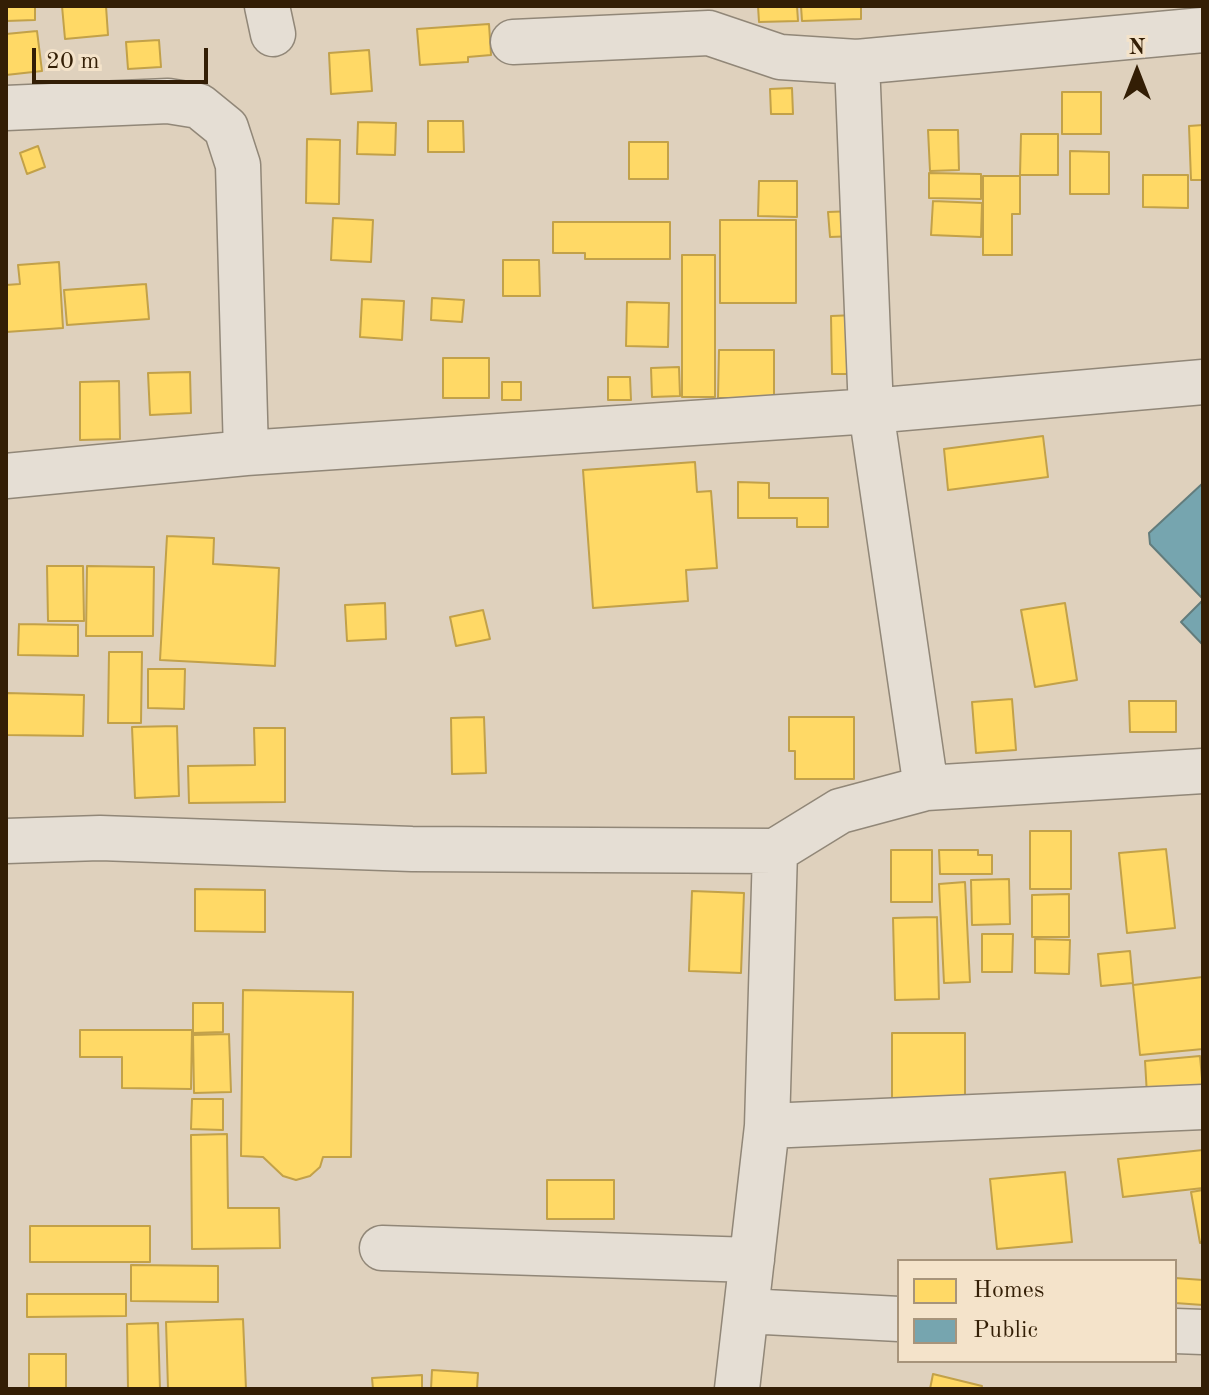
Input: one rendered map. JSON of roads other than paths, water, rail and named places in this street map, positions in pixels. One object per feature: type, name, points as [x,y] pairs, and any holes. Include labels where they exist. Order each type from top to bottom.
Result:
[{"type":"street","points":[[513,42],[707,19],[780,57],[857,62],[1203,30]]},
{"type":"street","points":[[857,62],[871,411],[926,788]]},
{"type":"street","points":[[6,108],[168,101],[199,106],[226,128],[238,165],[246,453]]},
{"type":"street","points":[[6,476],[246,453],[871,411],[1203,382]]},
{"type":"street","points":[[6,841],[100,838],[412,849],[775,851],[840,811],[926,788],[1203,771]]},
{"type":"street","points":[[737,1389],[767,1126],[775,851]]},
{"type":"street","points":[[767,1126],[1203,1107]]},
{"type":"street","points":[[382,1248],[752,1260]]},
{"type":"street","points":[[746,1311],[897,1319]]},
{"type":"street","points":[[1177,1331],[1203,1332]]}]
